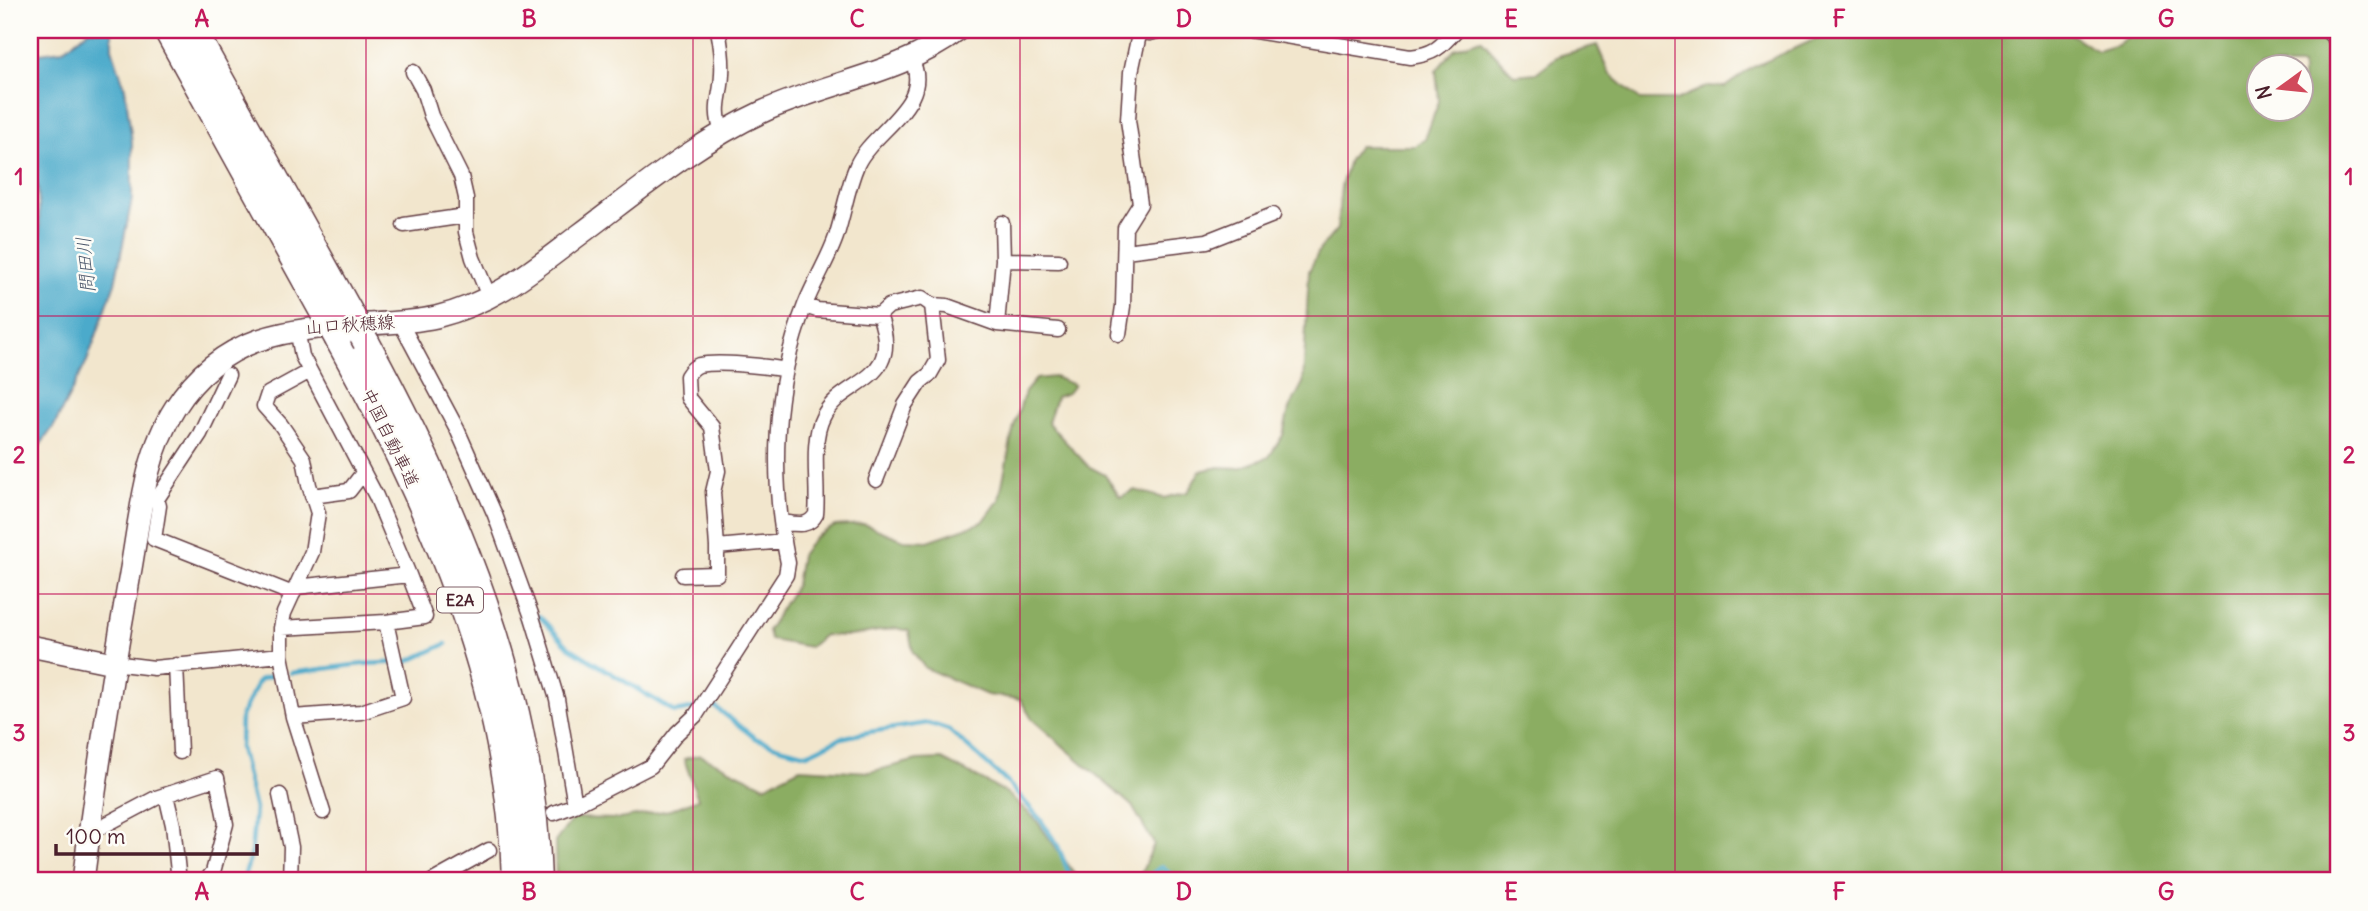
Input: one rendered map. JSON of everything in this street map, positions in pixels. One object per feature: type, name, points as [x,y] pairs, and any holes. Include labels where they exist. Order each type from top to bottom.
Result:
[{"type":"highway","name":"中国自動車道","points":[[167,30],[338,339],[401,457],[431,523],[460,598],[491,706],[504,771],[515,881]]},
{"type":"highway","name":"中国自動車道","points":[[193,30],[366,342],[423,452],[452,518],[481,593],[512,698],[526,767],[538,881]]},
{"type":"main road","name":"山口秋穂線","points":[[83,881],[113,663],[150,499],[147,478],[162,433],[174,408],[196,381],[218,360],[244,344],[294,330],[434,317],[490,299],[688,153],[722,133],[764,111],[911,59],[959,30]]},
{"type":"main road","points":[[30,646],[113,663]]},
{"type":"street","points":[[718,30],[723,55],[722,78],[716,104],[722,133]]},
{"type":"street","points":[[1119,334],[1124,306],[1125,228],[1140,204],[1128,120],[1136,31],[1150,33],[1161,30]]},
{"type":"street","points":[[1249,30],[1410,57],[1438,50],[1456,30]]},
{"type":"street","points":[[2326,30],[2338,41]]},
{"type":"street","points":[[554,813],[651,766],[677,733],[696,715],[786,575],[788,563],[783,541],[777,471],[778,426],[786,370],[804,306],[835,239],[854,171],[862,154],[898,118],[917,83],[915,66],[911,59]]},
{"type":"street","points":[[413,72],[461,176],[466,198],[466,232],[473,258],[490,299]]},
{"type":"street","points":[[1125,251],[1208,241],[1273,215]]},
{"type":"street","points":[[404,225],[465,216]]},
{"type":"street","points":[[997,324],[1003,260],[1002,223]]},
{"type":"street","points":[[1003,260],[1059,261]]},
{"type":"street","points":[[804,306],[817,310],[879,315],[889,306],[922,298],[932,305],[947,306],[997,324],[1058,330]]},
{"type":"street","points":[[876,480],[905,405],[938,360],[932,305]]},
{"type":"street","points":[[781,522],[805,524],[813,521],[817,513],[817,434],[823,416],[873,375],[880,362],[885,332],[879,315]]},
{"type":"street","points":[[400,322],[457,429],[495,515],[532,617],[557,699],[575,805]]},
{"type":"street","points":[[281,628],[425,617],[376,496],[302,356],[294,330]]},
{"type":"street","points":[[683,575],[717,574],[713,492],[718,471],[712,427],[688,398],[687,376],[692,369],[710,365],[786,370]]},
{"type":"street","points":[[310,371],[268,394],[264,406],[281,425],[304,459],[318,513],[312,552],[284,613],[281,655],[293,717],[323,812]]},
{"type":"street","points":[[228,375],[200,434],[150,499],[159,506],[154,539],[295,590],[409,575]]},
{"type":"street","points":[[312,496],[349,491],[363,473]]},
{"type":"street","points":[[717,547],[783,541]]},
{"type":"street","points":[[293,717],[361,712],[403,698],[386,622]]},
{"type":"street","points":[[113,663],[154,668],[281,655]]},
{"type":"street","points":[[176,666],[180,752]]},
{"type":"street","points":[[90,829],[103,826],[166,795],[218,778],[226,824],[213,872],[206,881]]},
{"type":"street","points":[[166,795],[173,825],[179,881]]},
{"type":"street","points":[[280,795],[291,848],[290,881]]},
{"type":"street","points":[[433,881],[489,850]]},
{"type":"green space","points":[[1836,30],[2064,30],[2097,51],[2117,45],[2136,30],[2311,30],[2338,54],[2338,881],[1116,881],[1140,876],[1154,844],[1132,806],[1032,719],[1020,699],[987,695],[925,668],[913,652],[909,631],[896,628],[850,636],[824,635],[810,647],[770,640],[768,630],[796,585],[801,555],[815,537],[835,526],[864,524],[904,540],[928,541],[983,522],[999,500],[1014,426],[1025,392],[1036,379],[1054,377],[1074,385],[1068,393],[1056,397],[1048,423],[1088,466],[1105,475],[1120,497],[1135,490],[1164,498],[1188,492],[1200,471],[1219,467],[1239,468],[1269,457],[1283,435],[1289,409],[1303,383],[1309,271],[1320,249],[1337,229],[1341,186],[1349,160],[1359,146],[1415,146],[1425,139],[1439,101],[1436,71],[1455,48],[1481,39],[1514,75],[1536,73],[1558,56],[1597,45],[1609,73],[1640,100],[1676,100],[1708,86],[1725,87],[1753,67]]},
{"type":"green space","points":[[700,755],[765,786],[800,768],[870,772],[917,760],[942,759],[1007,793],[1036,820],[1077,877],[1090,881],[556,881],[555,842],[573,818],[619,819],[670,810],[698,799],[684,759]]},
{"type":"water","name":"問田川","points":[[88,30],[112,30],[112,48],[125,88],[132,142],[132,199],[115,283],[87,361],[54,426],[30,459],[30,302],[39,279],[40,232],[38,188],[30,168],[30,53],[62,50]]},
{"type":"waterway","points":[[522,620],[539,616],[570,648],[675,712],[696,708]]},
{"type":"waterway","points":[[291,673],[362,664],[407,662],[446,644]]},
{"type":"waterway","points":[[243,881],[251,854],[255,809],[240,748],[241,716],[259,680],[276,674]]},
{"type":"waterway","points":[[705,707],[714,706],[755,738],[807,754],[841,738],[869,732],[928,723],[949,730],[1007,782],[1040,819],[1058,846],[1070,876],[1077,881]]},
{"type":"waterway","points":[[1135,881],[1148,877],[1162,866],[1177,881]]}]
